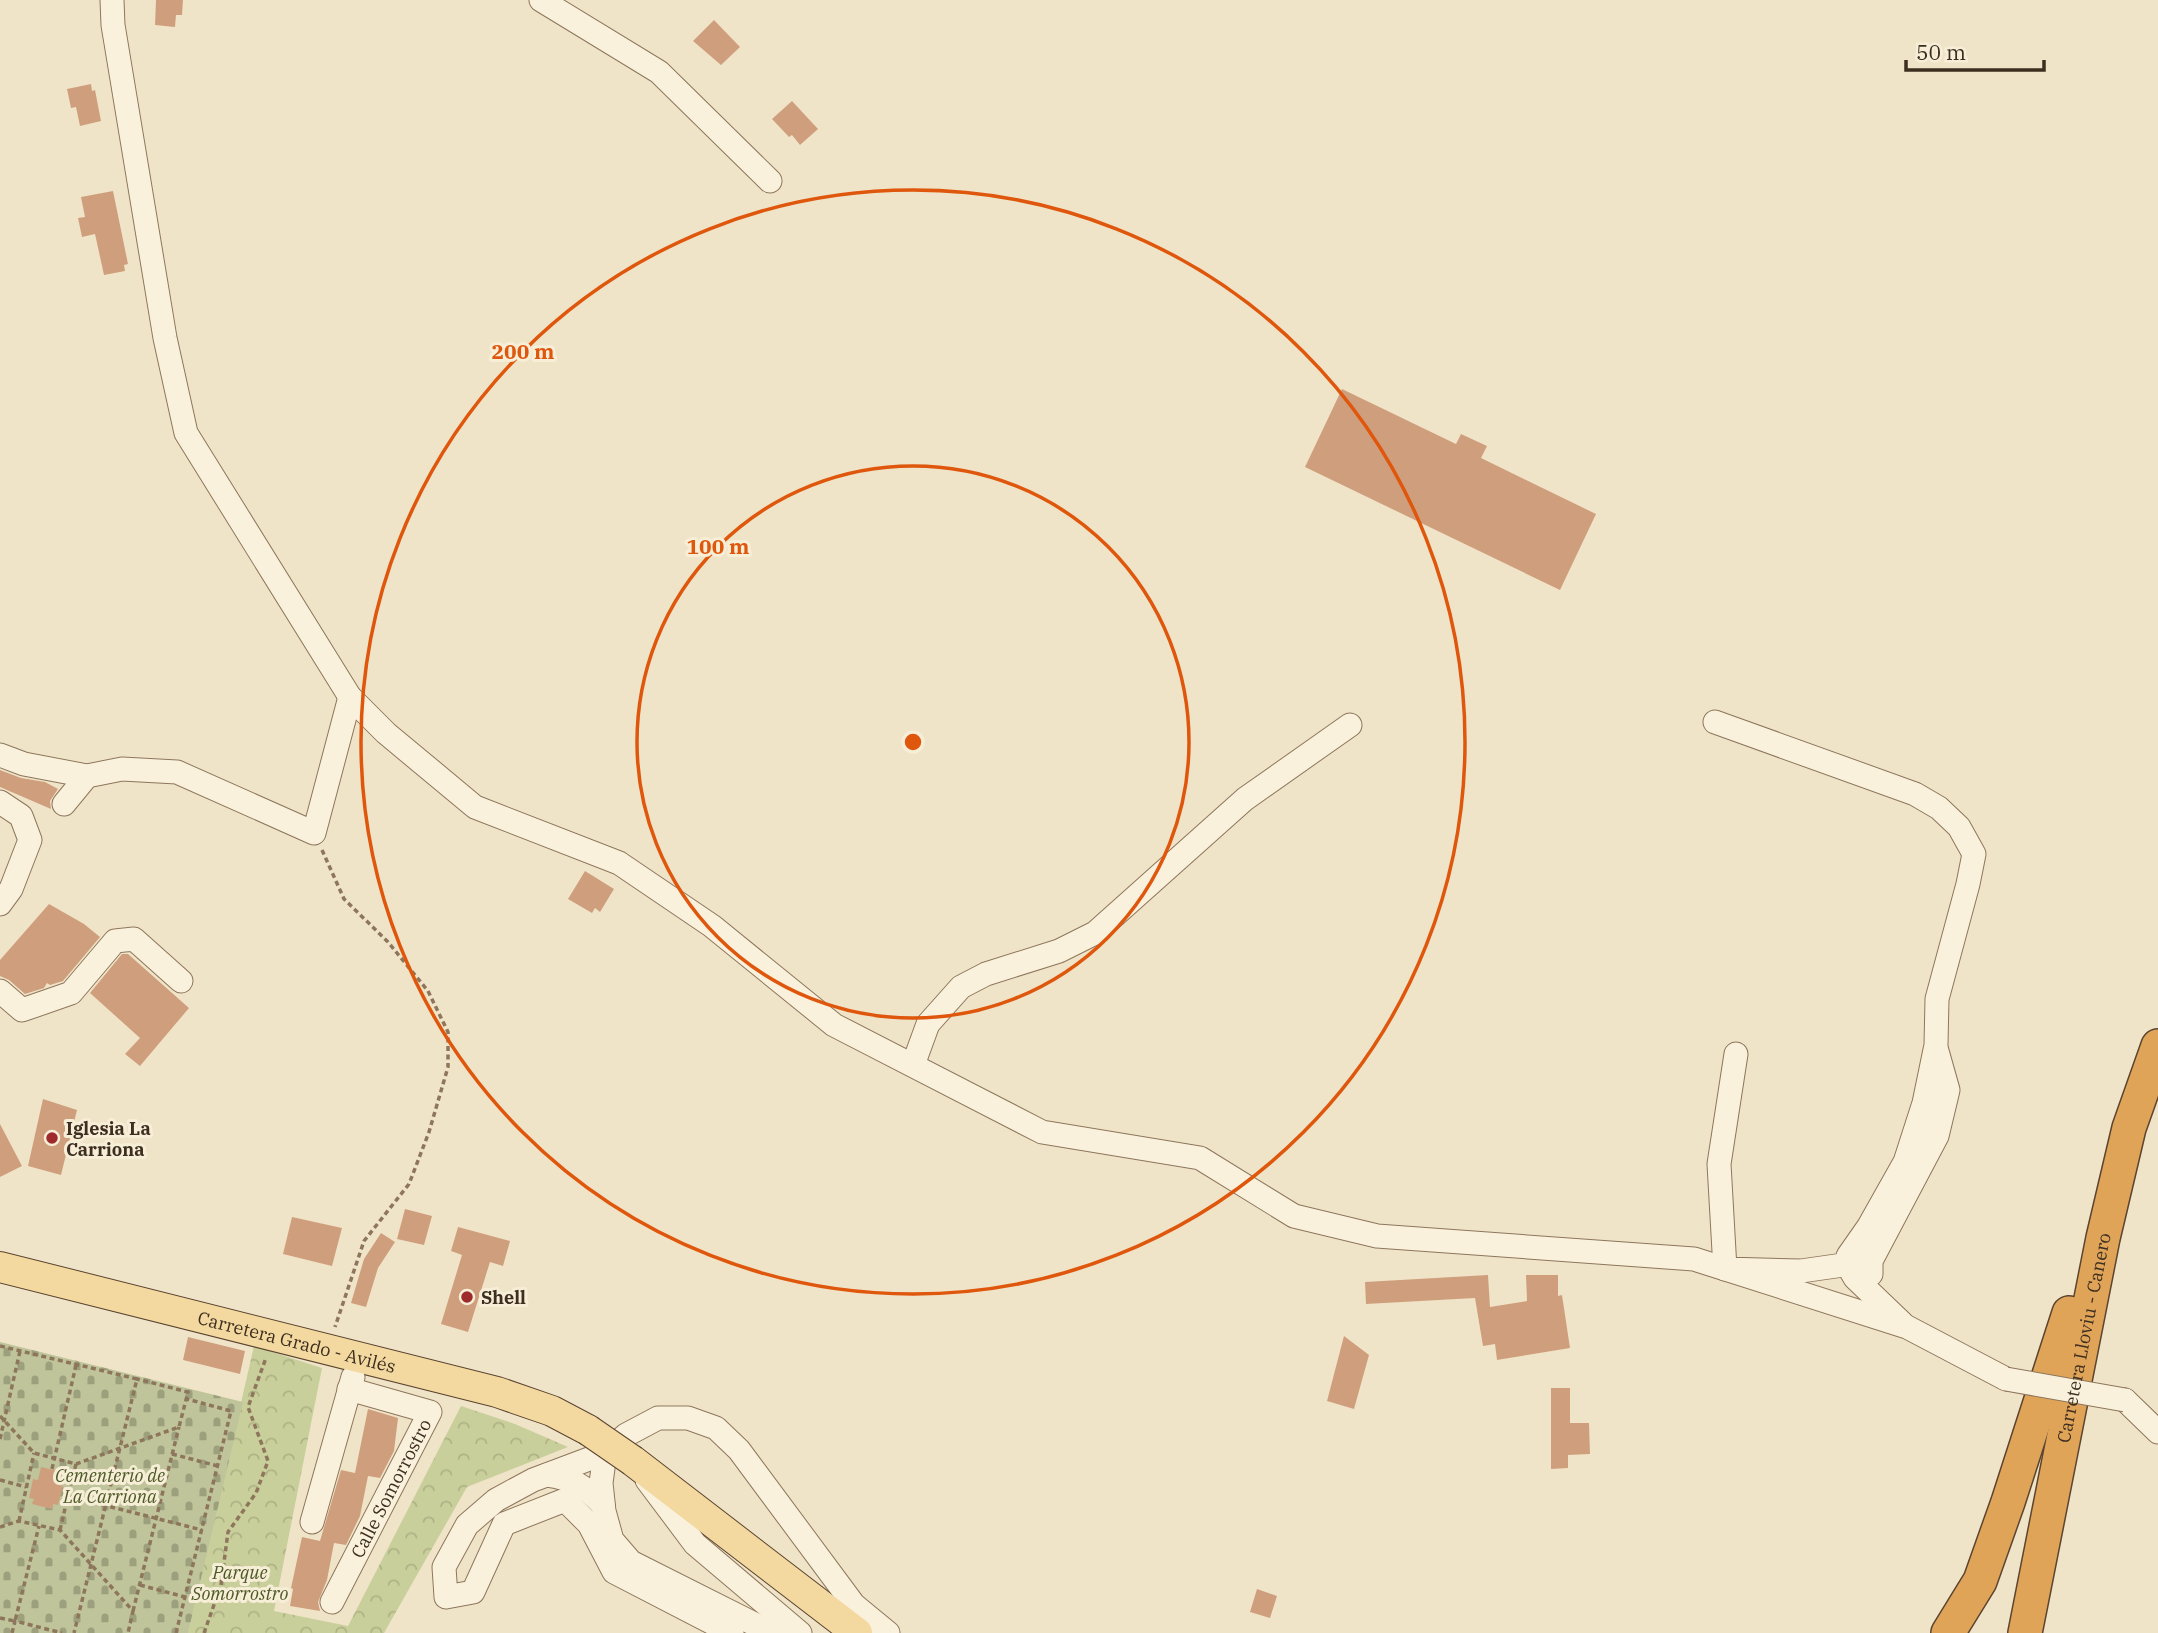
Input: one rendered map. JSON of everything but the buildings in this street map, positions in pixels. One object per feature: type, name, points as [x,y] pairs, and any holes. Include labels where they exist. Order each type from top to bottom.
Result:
[{"type":"highway","name":"Carretera Lloviu - Canero","points":[[2025,1633],[2103,1238],[2129,1128],[2158,1046]]},
{"type":"highway","points":[[1948,1633],[1980,1581],[2129,1128]]},
{"type":"highway","points":[[2042,1633],[2103,1238]]},
{"type":"main road","name":"Carretera Grado - Avilés","points":[[0,1267],[497,1392],[552,1411],[609,1448],[857,1633]]},
{"type":"street","points":[[112,0],[113,25],[165,338],[186,433],[350,697],[386,733],[475,807],[619,863],[712,926],[834,1025],[1042,1132],[1200,1158],[1294,1216],[1377,1236],[1694,1259],[1907,1327],[2006,1379],[2125,1400],[2158,1432]]},
{"type":"street","points":[[541,0],[659,72],[770,181]]},
{"type":"street","points":[[0,755],[24,764],[87,776],[122,769],[177,772],[314,833],[350,697]]},
{"type":"street","points":[[1715,722],[1914,794],[1939,808],[1959,827],[1974,854],[1937,999],[1936,1045],[1924,1103],[1905,1162],[1869,1226],[1848,1256],[1848,1266],[1855,1278],[1907,1327]]},
{"type":"street","points":[[913,1065],[928,1024],[961,987],[986,974],[1059,951],[1095,933],[1245,799],[1350,725]]},
{"type":"street","points":[[64,804],[87,776]]},
{"type":"street","points":[[0,802],[21,816],[30,840],[6,896]]},
{"type":"street","points":[[0,991],[22,1010],[71,993],[115,941],[134,939],[181,981]]},
{"type":"street","points":[[1907,1327],[1871,1276],[1871,1261],[1937,1136],[1948,1090],[1936,1045]]},
{"type":"street","points":[[1725,1269],[1719,1164],[1736,1054]]},
{"type":"street","points":[[1725,1269],[1801,1270],[1871,1261]]},
{"type":"street","points":[[312,1522],[358,1357]]},
{"type":"street","name":"Calle Somorrostro","points":[[332,1602],[430,1412],[349,1389]]},
{"type":"street","points":[[732,1633],[614,1572],[589,1524],[565,1500],[504,1524],[473,1592],[446,1597],[444,1567],[467,1525],[496,1500],[609,1448],[626,1435],[659,1418],[688,1418],[716,1428],[739,1450],[855,1605],[888,1633]]},
{"type":"street","points":[[609,1448],[601,1483],[603,1505],[612,1540],[631,1562],[772,1633]]},
{"type":"street","points":[[609,1448],[695,1544],[800,1633]]},
{"type":"street","points":[[547,1475],[575,1481],[603,1505]]},
{"type":"street","points":[[801,1591],[816,1581],[820,1569],[816,1555]]},
{"type":"path","points":[[314,833],[344,900],[388,942],[428,991],[447,1032],[449,1067],[429,1132],[409,1184],[364,1241],[328,1350]]},
{"type":"path","points":[[205,1633],[221,1585],[228,1532],[256,1493],[268,1461],[248,1407],[274,1337]]},
{"type":"path","points":[[0,1346],[188,1392],[128,1633]]},
{"type":"path","points":[[0,1438],[20,1351]]},
{"type":"path","points":[[52,1469],[77,1363]]},
{"type":"path","points":[[74,1633],[137,1379]]},
{"type":"path","points":[[176,1633],[231,1411],[187,1399]]},
{"type":"path","points":[[0,1416],[34,1453],[76,1464],[179,1427]]},
{"type":"path","points":[[19,1521],[34,1453]]},
{"type":"path","points":[[172,1454],[218,1466]]},
{"type":"path","points":[[60,1530],[76,1464]]},
{"type":"path","points":[[0,1480],[26,1487]]},
{"type":"path","points":[[68,1496],[201,1530]]},
{"type":"path","points":[[0,1527],[19,1521],[60,1530],[133,1611]]},
{"type":"path","points":[[12,1633],[39,1526]]},
{"type":"path","points":[[139,1585],[185,1597]]},
{"type":"path","points":[[0,1618],[62,1633]]},
{"type":"green space","name":"Cementerio de La Carriona","points":[[0,1342],[243,1402],[188,1633],[0,1633]]},
{"type":"green space","name":"Parque Somorrostro","points":[[254,1346],[322,1368],[274,1611],[348,1626],[461,1406],[515,1424],[568,1447],[467,1487],[384,1633],[188,1633]]},
{"type":"place","name":"Iglesia La Carriona","points":[[52,1138]]},
{"type":"place","name":"Shell","points":[[467,1297]]}]
